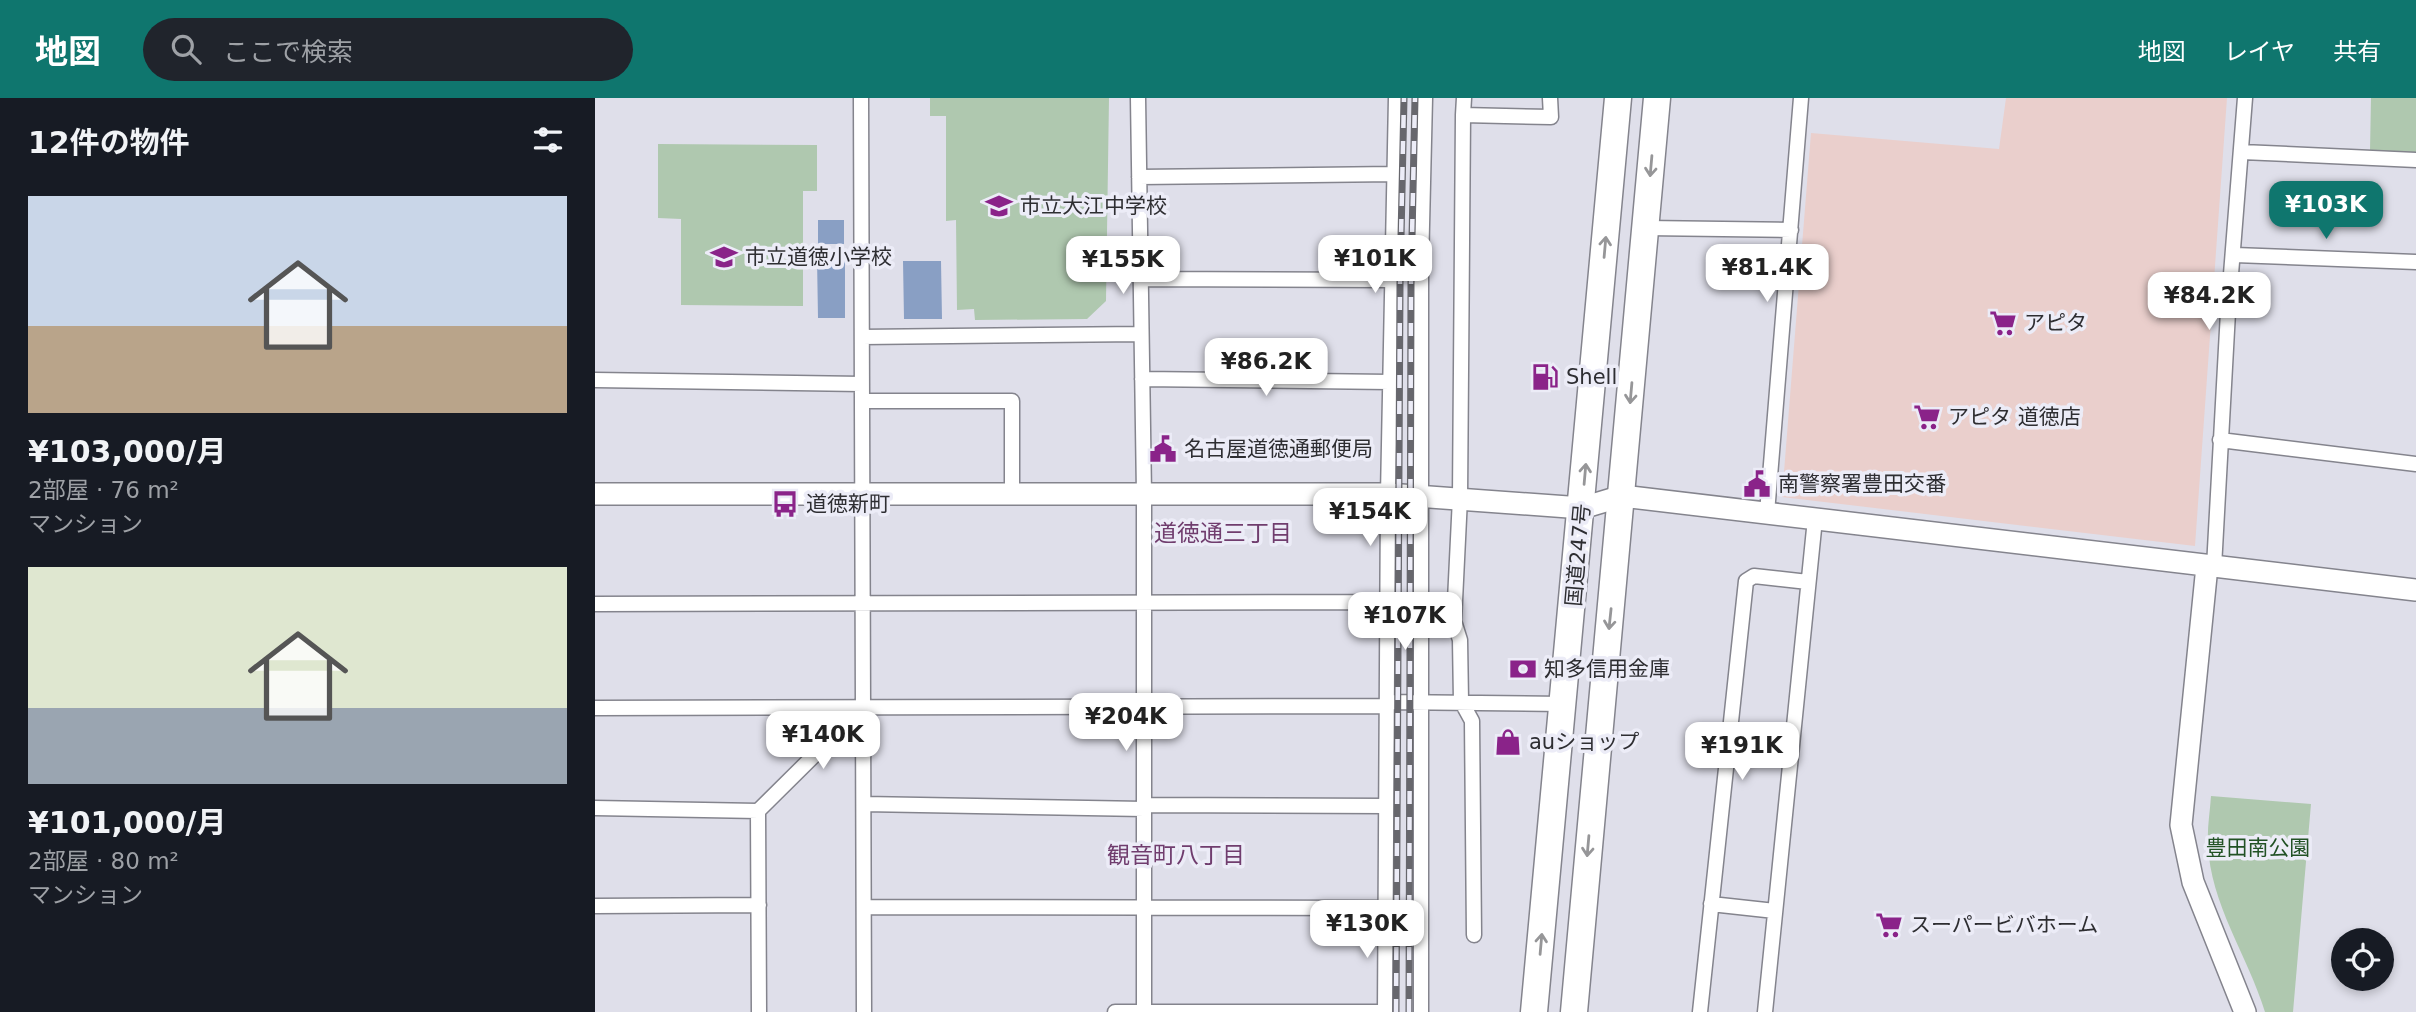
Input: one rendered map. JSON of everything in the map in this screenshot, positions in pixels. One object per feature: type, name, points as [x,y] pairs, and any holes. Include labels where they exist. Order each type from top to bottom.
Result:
[{"type":"highway","name":"国道247号","points":[[1534,1012],[1618,98]]},
{"type":"highway","name":"国道247号","points":[[1574,1012],[1657,98]]},
{"type":"street","points":[[861,98],[865,1012]]},
{"type":"street","points":[[1138,98],[1144,603],[1145,1012]]},
{"type":"street","points":[[1115,1012],[1385,1012],[1388,494],[1396,98]]},
{"type":"street","points":[[1421,1012],[1421,267],[1425,98]]},
{"type":"street","points":[[1464,98],[1460,498],[1454,621],[1460,640],[1461,701],[1472,720],[1475,935]]},
{"type":"street","points":[[1463,115],[1551,117],[1550,98]]},
{"type":"street","points":[[1767,513],[1801,98]]},
{"type":"street","points":[[2245,98],[2210,567],[2181,825],[2193,882],[2245,1012]]},
{"type":"street","points":[[2242,152],[2416,160]]},
{"type":"street","points":[[1139,177],[1394,174]]},
{"type":"street","points":[[1646,228],[1790,230]]},
{"type":"street","points":[[2235,255],[2416,262]]},
{"type":"street","points":[[1141,279],[1392,280]]},
{"type":"street","points":[[862,337],[1141,334]]},
{"type":"street","points":[[1142,379],[1390,382]]},
{"type":"street","points":[[595,380],[862,384]]},
{"type":"street","points":[[862,401],[1012,401],[1012,494]]},
{"type":"street","points":[[2220,440],[2416,464]]},
{"type":"street","points":[[595,494],[1388,494],[1582,508],[1622,496],[2416,590]]},
{"type":"street","points":[[1765,1012],[1815,519]]},
{"type":"street","points":[[1700,1012],[1746,581],[1754,576],[1808,582]]},
{"type":"street","points":[[595,604],[1387,602]]},
{"type":"street","points":[[595,708],[1387,704],[1422,700],[1563,704]]},
{"type":"street","points":[[595,808],[758,811],[863,707]]},
{"type":"street","points":[[864,804],[1386,806]]},
{"type":"street","points":[[758,811],[759,1012]]},
{"type":"street","points":[[1711,904],[1775,911]]},
{"type":"street","points":[[595,906],[759,905]]},
{"type":"street","points":[[864,907],[1385,908]]},
{"type":"shaded area","name":"アピタ","points":[[2006,98],[2227,98],[2195,546],[1782,497],[1811,133],[1999,149]]},
{"type":"green space","points":[[930,98],[1109,98],[1106,301],[1087,319],[975,320],[974,309],[957,310],[956,220],[946,221],[946,116],[930,116]]},
{"type":"green space","points":[[2371,98],[2416,98],[2416,153],[2370,151]]},
{"type":"green space","points":[[658,144],[817,145],[817,191],[803,191],[803,306],[681,305],[681,219],[658,218]]},
{"type":"green space","name":"豊田南公園","points":[[2211,796],[2311,804],[2293,1012],[2265,1012],[2222,909],[2210,866],[2208,826]]},
{"type":"water","points":[[818,220],[844,220],[844,244],[818,244]]},
{"type":"water","points":[[817,258],[845,258],[845,318],[818,318]]},
{"type":"water","points":[[903,261],[941,261],[942,319],[904,319]]},
{"type":"railway","points":[[1396,1012],[1400,284],[1404,98]]},
{"type":"railway","points":[[1409,1012],[1411,284],[1415,98]]},
{"type":"place","name":"市立大江中学校","points":[[999,206]]},
{"type":"place","name":"市立道徳小学校","points":[[724,257]]},
{"type":"place","name":"アピタ","points":[[2003,323]]},
{"type":"place","name":"Shell","points":[[1545,377]]},
{"type":"place","name":"アピタ 道徳店","points":[[1927,417]]},
{"type":"place","name":"名古屋道徳通郵便局","points":[[1163,449]]},
{"type":"place","name":"南警察署豊田交番","points":[[1757,484]]},
{"type":"place","name":"道徳新町","points":[[785,504]]},
{"type":"place","name":"知多信用金庫","points":[[1523,669]]},
{"type":"place","name":"auショップ","points":[[1508,742]]},
{"type":"place","name":"スーパービバホーム","points":[[1889,925]]},
{"type":"district","name":"道徳通三丁目","points":[[1223,533]]},
{"type":"district","name":"観音町八丁目","points":[[1176,855]]}]
